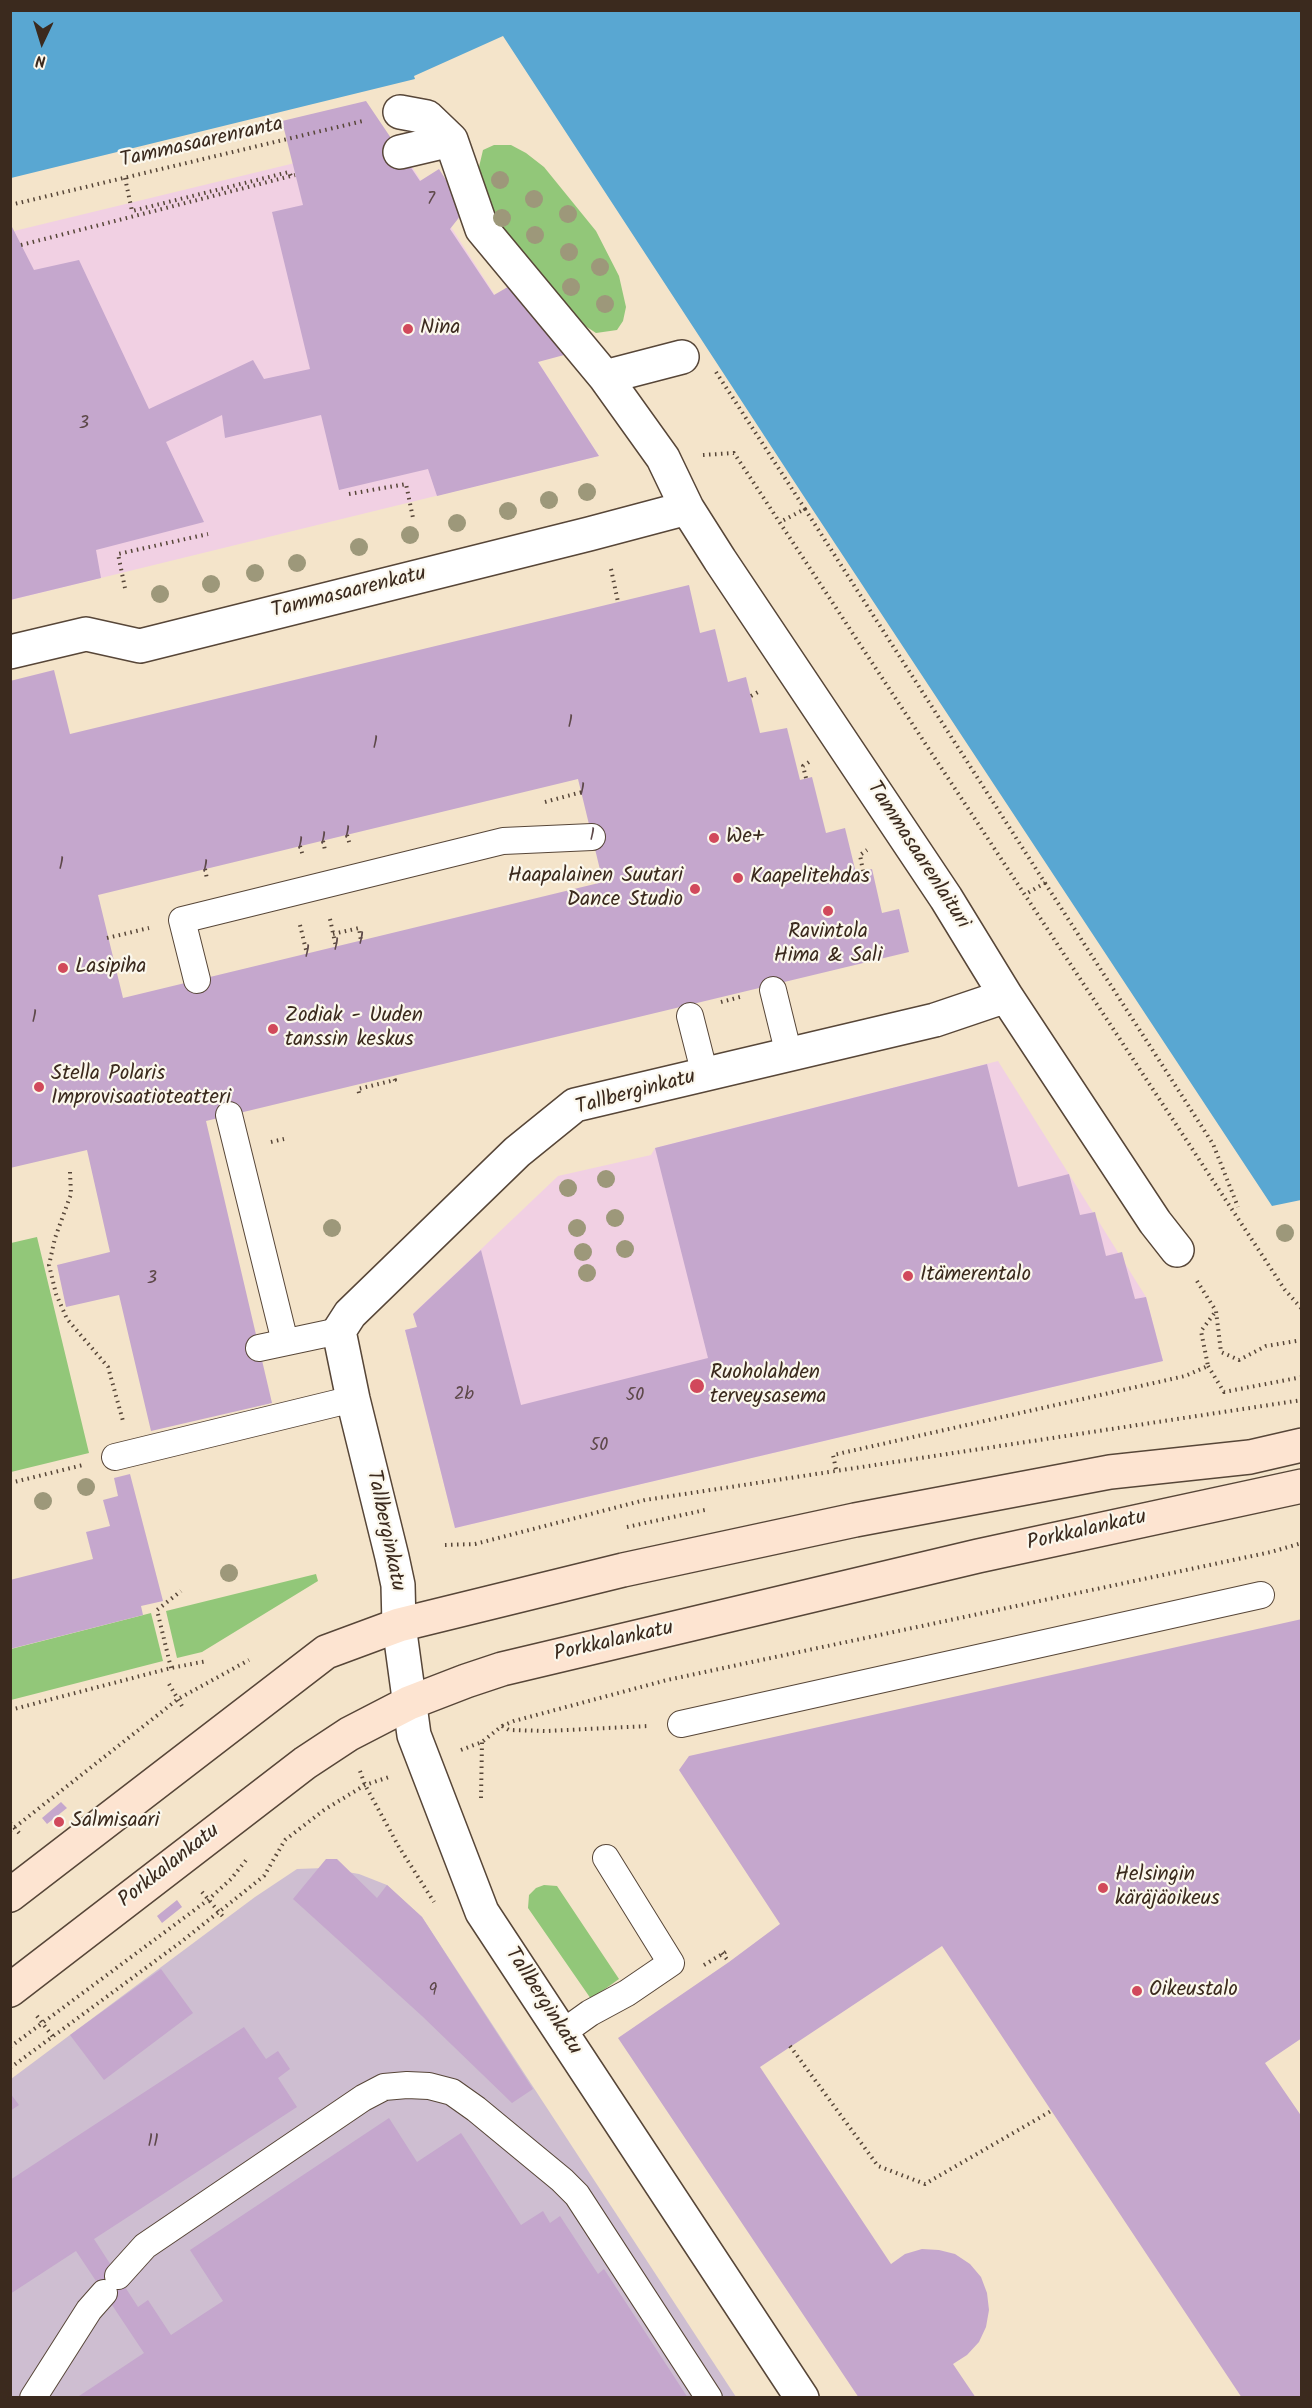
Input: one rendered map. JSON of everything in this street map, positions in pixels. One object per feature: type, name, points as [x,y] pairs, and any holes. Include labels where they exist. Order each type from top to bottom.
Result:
[{"type":"main road","points":[[10,1895],[326,1652],[399,1625],[623,1570],[855,1520],[1110,1472],[1250,1457],[1302,1445]]},
{"type":"main road","name":"Porkkalankatu","points":[[10,1990],[305,1762],[349,1734],[409,1703],[502,1669],[990,1553],[1302,1485]]},
{"type":"street","points":[[400,112],[427,117],[452,140]]},
{"type":"street","points":[[400,152],[452,140]]},
{"type":"street","name":"Tammasaarenlaituri","points":[[452,140],[482,230],[605,376],[663,458],[687,508],[946,898],[1006,996],[1155,1222],[1177,1250]]},
{"type":"street","points":[[605,376],[682,357]]},
{"type":"street","name":"Tammasaarenkatu","points":[[10,652],[86,634],[140,646],[687,508]]},
{"type":"street","name":"Tallberginkatu","points":[[802,2397],[482,1912],[414,1735],[399,1625],[398,1585],[393,1557],[353,1399],[339,1330],[350,1314],[517,1152],[575,1106],[934,1020],[1006,996]]},
{"type":"lane","points":[[197,980],[182,920],[503,841],[592,837]]},
{"type":"lane","points":[[773,990],[789,1055]]},
{"type":"lane","points":[[690,1016],[705,1075]]},
{"type":"lane","points":[[229,1115],[285,1342]]},
{"type":"lane","points":[[259,1348],[339,1330]]},
{"type":"lane","points":[[123,1455],[353,1399]]},
{"type":"lane","points":[[681,1724],[1261,1595]]},
{"type":"lane","points":[[562,2033],[671,1963],[606,1858]]},
{"type":"lane","points":[[33,2397],[89,2310],[145,2246],[363,2098],[384,2087],[429,2085],[452,2092],[476,2109],[577,2195],[709,2397]]},
{"type":"path","name":"Tammasaarenranta","points":[[10,205],[400,112]]},
{"type":"path","points":[[21,244],[293,175],[289,172],[132,211],[125,178]]},
{"type":"path","points":[[682,357],[706,356],[1213,1144],[1238,1207]]},
{"type":"path","points":[[663,458],[734,453],[1285,1290],[1302,1308]]},
{"type":"path","points":[[349,494],[406,484],[413,518]]},
{"type":"path","points":[[780,522],[805,509]]},
{"type":"path","points":[[125,588],[118,554],[208,534]]},
{"type":"path","points":[[608,560],[618,602]]},
{"type":"path","points":[[803,766],[806,778]]},
{"type":"path","points":[[863,871],[860,855],[875,845]]},
{"type":"path","points":[[1026,894],[1045,883]]},
{"type":"path","points":[[107,938],[182,920]]},
{"type":"path","points":[[333,934],[359,928],[361,941]]},
{"type":"path","points":[[690,1016],[689,1010],[773,990]]},
{"type":"path","points":[[359,1093],[358,1089],[395,1080],[393,1076]]},
{"type":"path","points":[[10,1483],[123,1455],[108,1367],[67,1319],[49,1265],[55,1238],[71,1194],[70,1172]]},
{"type":"path","points":[[1177,1250],[1215,1311],[1221,1352],[1239,1360],[1266,1346],[1302,1340]]},
{"type":"path","points":[[1215,1311],[1201,1331],[1208,1366],[1224,1392],[1302,1377]]},
{"type":"path","points":[[836,1469],[833,1455],[1185,1376],[1208,1366]]},
{"type":"path","points":[[445,1545],[476,1544],[645,1500],[836,1469],[1202,1417],[1302,1400]]},
{"type":"path","points":[[171,1668],[157,1610],[181,1591]]},
{"type":"path","points":[[13,1829],[178,1699],[221,1673],[258,1656]]},
{"type":"path","points":[[10,1710],[171,1668],[207,1661]]},
{"type":"path","points":[[169,1684],[182,1706]]},
{"type":"path","points":[[502,1726],[508,1730],[547,1731],[681,1724]]},
{"type":"path","points":[[10,2068],[219,1913],[264,1876],[285,1840],[324,1810]]},
{"type":"path","points":[[10,1823],[13,1829],[20,1834]]},
{"type":"path","points":[[10,2047],[208,1900],[231,1879],[253,1851]]},
{"type":"path","points":[[202,1892],[225,1919]]},
{"type":"path","points":[[722,1953],[729,1962]]},
{"type":"path","points":[[37,2016],[53,2037]]},
{"type":"path","points":[[790,2046],[878,2166],[925,2184],[1051,2111]]},
{"type":"shaded area","points":[[394,139],[599,456],[11,600],[10,232]]},
{"type":"shaded area","points":[[998,1061],[1146,1297],[1163,1361],[455,1528],[405,1330],[417,1327],[413,1314],[558,1176],[651,1155],[655,1148]]},
{"type":"shaded area","points":[[324,1868],[359,1874],[387,1885],[422,1917],[736,2397],[11,2398],[11,2079],[255,1897],[297,1869]]},
{"type":"green space","points":[[494,145],[511,145],[544,167],[596,231],[619,276],[626,307],[623,321],[617,330],[596,333],[567,314],[500,233],[485,196],[479,167],[483,150]]},
{"type":"green space","points":[[37,1237],[89,1453],[11,1472],[11,1243]]},
{"type":"green space","points":[[316,1574],[318,1581],[202,1652],[177,1658],[166,1611]]},
{"type":"green space","points":[[151,1613],[163,1661],[11,1700],[11,1649]]},
{"type":"green space","points":[[544,1885],[557,1886],[619,1979],[591,1999],[528,1908],[529,1895],[536,1888]]},
{"type":"water","points":[[10,11],[1301,11],[1301,1200],[1272,1206],[503,36],[414,76],[415,79],[11,178]]},
{"type":"building","points":[[366,101],[420,181],[439,169],[465,210],[450,229],[494,295],[530,274],[579,351],[538,362],[599,456],[437,496],[428,469],[339,490],[321,415],[225,438],[222,415],[166,442],[204,522],[96,550],[101,578],[10,600],[10,223],[34,270],[79,260],[149,409],[253,360],[264,379],[310,369],[272,212],[303,205],[282,121]]},
{"type":"building","name":"Kaapelitehdas","points":[[689,585],[700,633],[715,629],[728,682],[746,677],[760,733],[787,728],[800,780],[812,777],[826,833],[845,828],[856,873],[872,869],[882,913],[899,909],[909,952],[206,1121],[272,1403],[151,1431],[119,1295],[66,1307],[57,1265],[110,1252],[87,1150],[10,1168],[10,681],[54,670],[70,734]],"holes":[[[578,779],[603,882],[123,998],[98,895]]]},
{"type":"building","name":"Itämerentalo","points":[[987,1064],[1018,1187],[1069,1174],[1080,1215],[1095,1212],[1106,1256],[1122,1252],[1135,1299],[1146,1297],[1163,1361],[455,1528],[405,1330],[417,1327],[413,1314],[481,1250],[521,1405],[708,1358],[655,1148]]},
{"type":"building","points":[[130,1474],[163,1601],[141,1606],[143,1615],[10,1649],[10,1580],[93,1559],[86,1532],[110,1526],[103,1500],[118,1496],[114,1478]]},
{"type":"building","name":"Oikeustalo","points":[[1302,1619],[1302,2038],[1265,2063],[1302,2117],[1302,2398],[1242,2398],[942,1946],[760,2067],[891,2264],[905,2254],[922,2249],[955,2254],[970,2264],[981,2277],[987,2293],[989,2310],[986,2327],[979,2342],[967,2355],[953,2364],[976,2398],[859,2398],[618,2038],[780,1924],[679,1770],[689,1756]]},
{"type":"building","points":[[61,1802],[67,1808],[47,1824],[42,1818]]},
{"type":"building","points":[[326,1859],[337,1859],[377,1898],[387,1885],[422,1917],[533,2089],[512,2103],[422,2016],[293,1899]]},
{"type":"building","points":[[177,1900],[182,1907],[162,1923],[157,1916]]},
{"type":"building","points":[[161,1969],[193,2013],[104,2080],[70,2035]]},
{"type":"building","points":[[244,2027],[266,2059],[278,2051],[290,2069],[278,2078],[297,2107],[94,2239],[138,2307],[148,2300],[171,2335],[223,2301],[190,2250],[389,2118],[417,2162],[461,2133],[521,2225],[543,2211],[550,2223],[560,2216],[598,2274],[604,2269],[688,2398],[76,2398],[144,2353],[76,2251],[10,2294],[10,2180]]},
{"type":"building","points":[[10,2093],[19,2105],[10,2111]]},
{"type":"place","name":"Nina","points":[[408,329]]},
{"type":"place","name":"We+","points":[[714,838]]},
{"type":"place","name":"Kaapelitehdas","points":[[738,878]]},
{"type":"place","name":"Haapalainen Suutari Dance Studio","points":[[695,889]]},
{"type":"place","name":"Ravintola Hima & Sali","points":[[828,911]]},
{"type":"place","name":"Lasipiha","points":[[63,968]]},
{"type":"place","name":"Zodiak - Uuden tanssin keskus","points":[[273,1029]]},
{"type":"place","name":"Stella Polaris Improvisaatioteatteri","points":[[39,1087]]},
{"type":"place","name":"Itämerentalo","points":[[908,1276]]},
{"type":"place","name":"Ruoholahden terveysasema","points":[[697,1386]]},
{"type":"place","name":"Salmisaari","points":[[59,1822]]},
{"type":"place","name":"Helsingin käräjäoikeus","points":[[1103,1888]]},
{"type":"place","name":"Oikeustalo","points":[[1137,1991]]}]
